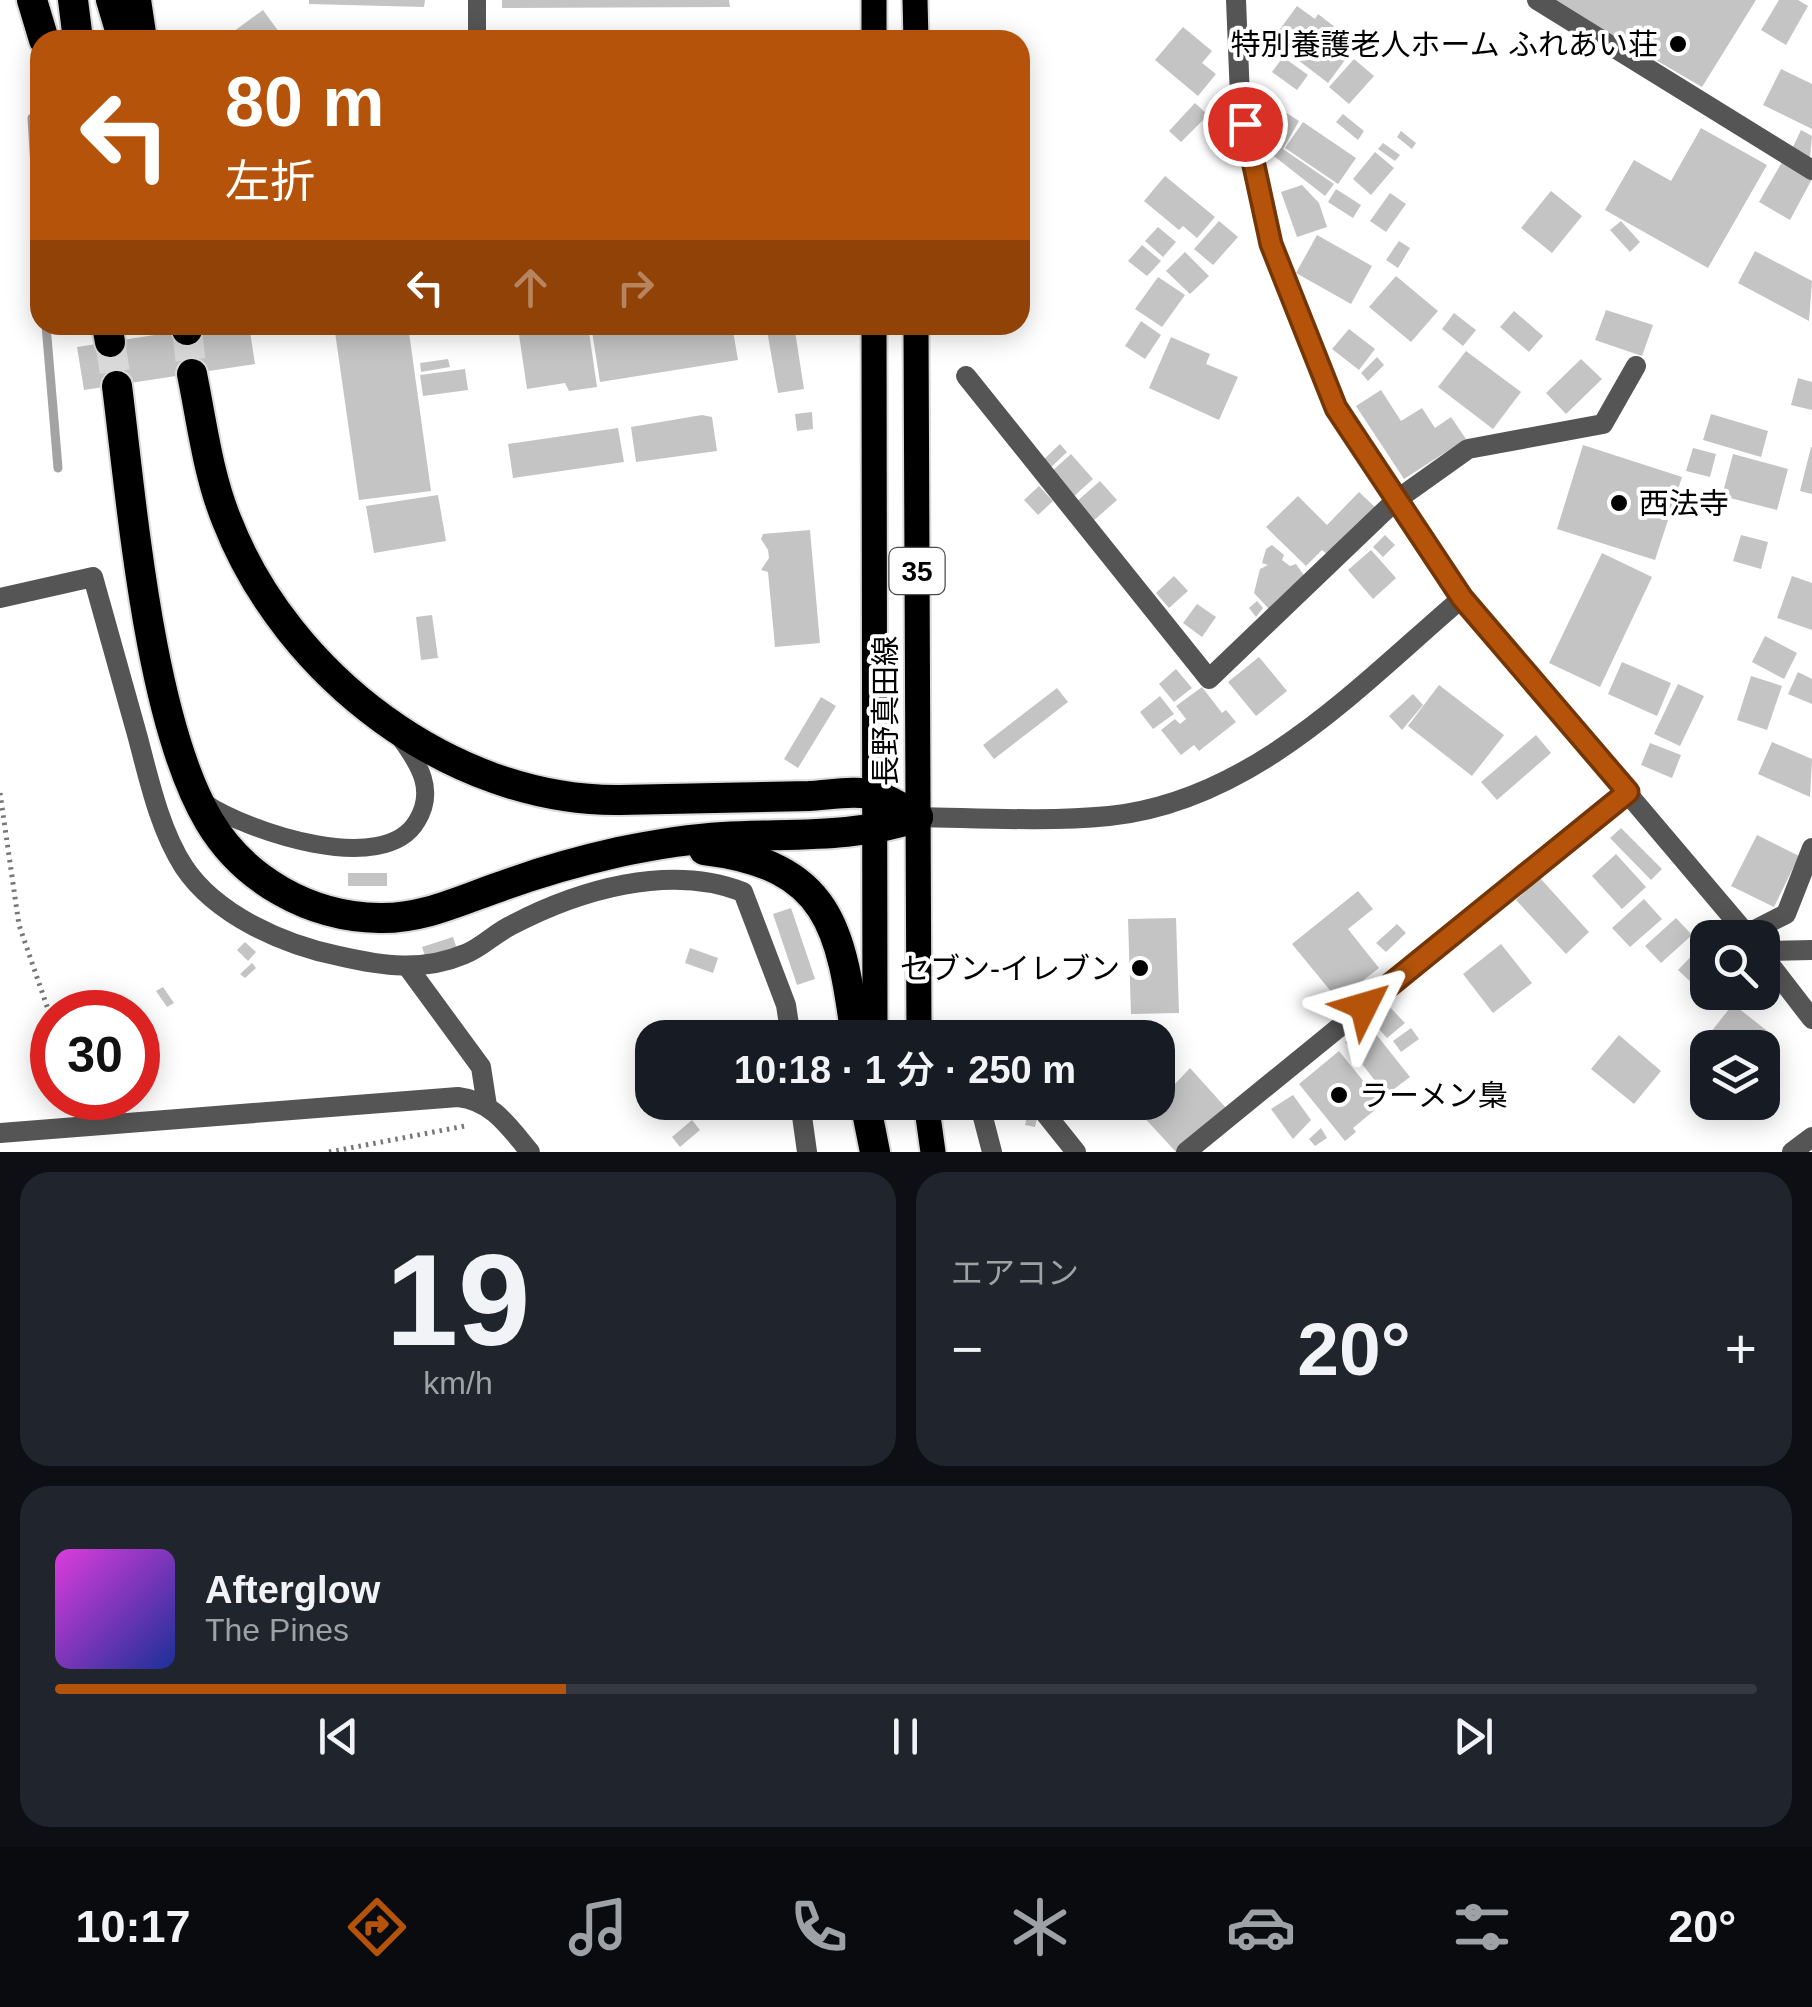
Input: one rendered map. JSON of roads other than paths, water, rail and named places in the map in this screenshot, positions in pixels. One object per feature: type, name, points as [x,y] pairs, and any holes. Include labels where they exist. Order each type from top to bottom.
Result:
[{"type":"highway","points":[[32,0],[41,30]]},
{"type":"highway","points":[[73,0],[77,30]]},
{"type":"highway","points":[[111,0],[120,30]]},
{"type":"highway","points":[[136,0],[140,30]]},
{"type":"highway","points":[[192,374],[217,492],[238,546],[261,588],[320,662],[391,725],[474,770],[566,795],[614,800],[875,794],[918,817]]},
{"type":"highway","points":[[117,386],[158,658],[198,798],[224,842],[260,878],[305,903],[355,916],[432,912],[565,866],[638,848],[720,837],[875,832],[918,817]]},
{"type":"highway","points":[[638,848],[751,858],[798,882],[831,919],[840,940],[853,1020]]},
{"type":"highway","points":[[869,1120],[875,1152]]},
{"type":"main road","points":[[874,0],[874,30]]},
{"type":"main road","points":[[916,0],[916,30]]},
{"type":"main road","name":"長野真田線","points":[[874,335],[876,1020]]},
{"type":"main road","name":"長野真田線","points":[[916,335],[920,1020]]},
{"type":"main road","points":[[883,1120],[887,1152]]},
{"type":"main road","points":[[929,1120],[934,1152]]},
{"type":"street","points":[[1236,0],[1240,97],[1271,244],[1336,408],[1462,598],[1735,920]]},
{"type":"street","points":[[1537,0],[1812,170]]},
{"type":"street","points":[[966,376],[1208,679],[1395,501],[1468,450],[1603,424],[1636,366]]},
{"type":"street","points":[[0,598],[93,577],[166,829],[183,866],[222,906],[252,924],[322,953],[428,968],[469,953],[510,926],[591,894],[662,879],[713,880],[743,892],[788,1020]]},
{"type":"street","points":[[918,817],[1112,816],[1210,789],[1303,734],[1462,598]]},
{"type":"street","points":[[1186,1152],[1628,792]]},
{"type":"street","points":[[1776,920],[1786,914],[1812,848]]},
{"type":"street","points":[[1780,951],[1812,950]]},
{"type":"street","points":[[407,966],[481,1067],[494,1112],[530,1152]]},
{"type":"street","points":[[1780,976],[1812,1019]]},
{"type":"street","points":[[0,1132],[458,1098],[494,1112]]},
{"type":"street","points":[[803,1120],[807,1152]]},
{"type":"street","points":[[984,1120],[992,1152]]},
{"type":"street","points":[[1050,1120],[1076,1152]]},
{"type":"street","points":[[1792,1152],[1812,1137]]},
{"type":"lane","points":[[476,30],[477,0]]},
{"type":"lane","points":[[198,798],[225,816],[259,830],[351,848],[387,846],[413,830],[426,798],[420,766],[391,725]]},
{"type":"waterway","points":[[47,335],[58,468]]},
{"type":"tunnel","points":[[188,335],[192,374]]},
{"type":"tunnel","points":[[110,342],[117,386]]},
{"type":"place","name":"特別養護老人ホーム ふれあい荘","points":[[1678,44]]},
{"type":"place","name":"西法寺","points":[[1619,503]]},
{"type":"place","name":"セブン-イレブン","points":[[1140,968]]},
{"type":"place","name":"ラーメン梟","points":[[1339,1095]]}]
